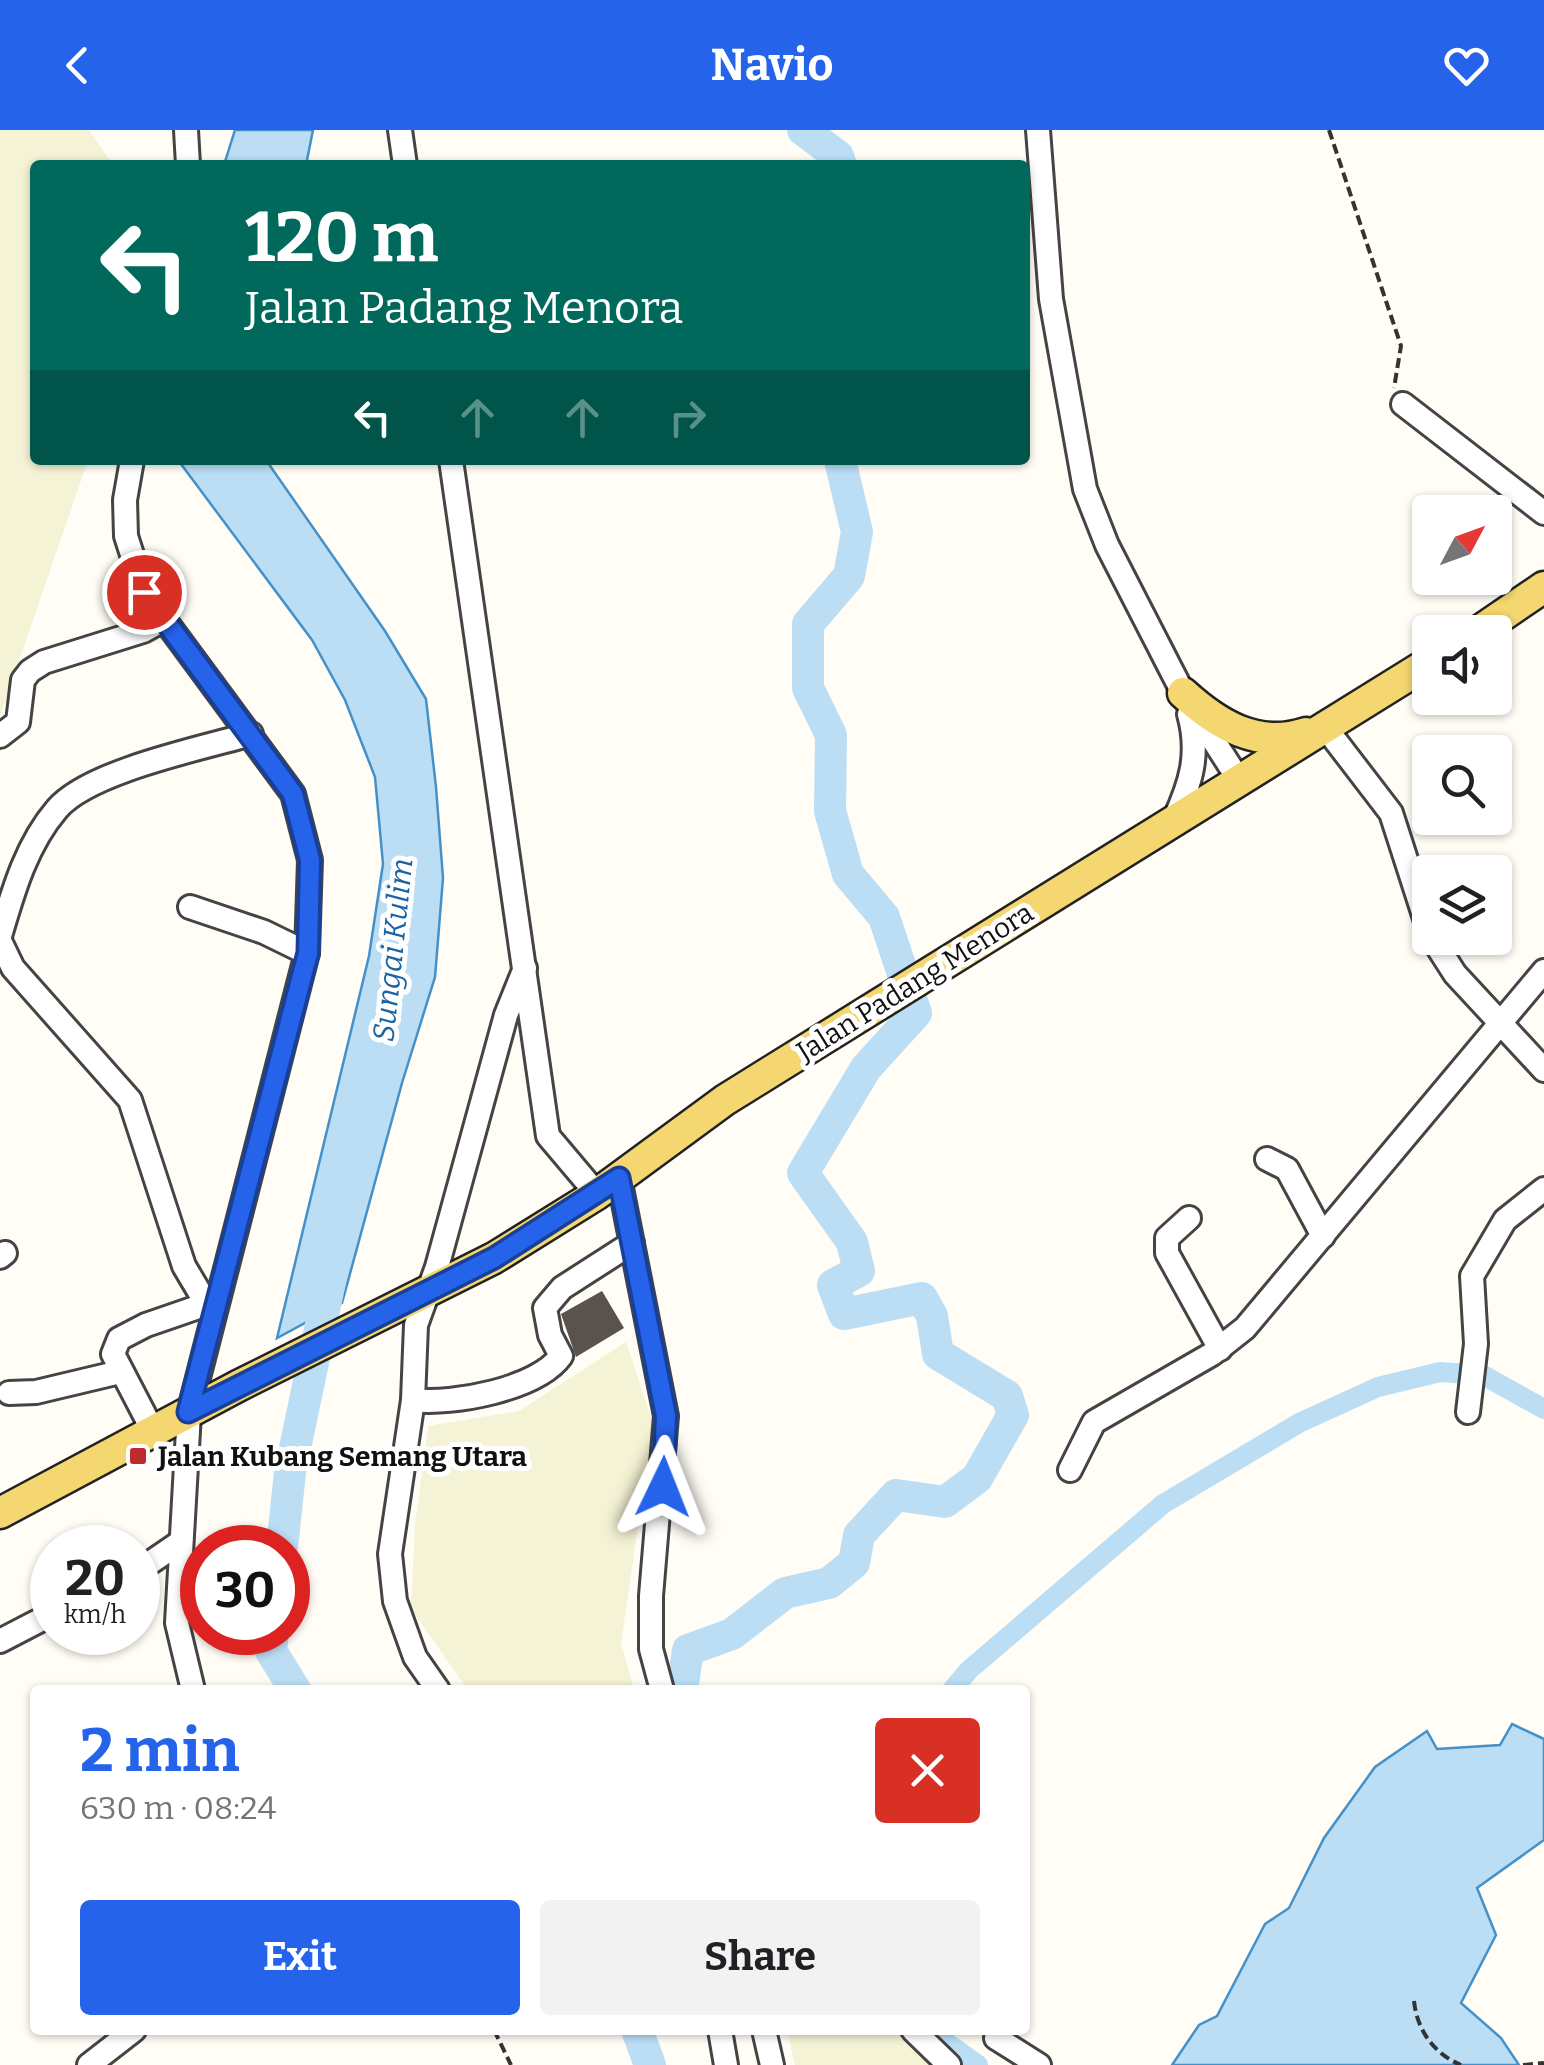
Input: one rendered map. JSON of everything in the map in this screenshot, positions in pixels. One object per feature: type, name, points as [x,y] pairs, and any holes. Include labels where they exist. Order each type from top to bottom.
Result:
[{"type":"main road","points":[[1503,615],[1544,587]]},
{"type":"main road","name":"Jalan Padang Menora","points":[[0,1513],[238,1386],[494,1258],[608,1186],[725,1100],[1412,673]]},
{"type":"main road","points":[[1183,694],[1212,720],[1249,736],[1288,739],[1325,726]]},
{"type":"street","points":[[186,130],[188,160]]},
{"type":"street","points":[[400,130],[404,160]]},
{"type":"street","points":[[1038,130],[1051,300],[1085,489],[1106,545],[1183,694],[1239,780]]},
{"type":"street","points":[[1403,404],[1544,514]]},
{"type":"street","points":[[131,465],[125,500],[126,536],[144,592],[293,794],[310,860],[308,953],[208,1310],[188,1412],[178,1543],[177,1623],[192,1685]]},
{"type":"street","points":[[452,465],[548,1136],[608,1186],[632,1243],[666,1416],[651,1596],[651,1648],[661,1685]]},
{"type":"street","points":[[0,736],[18,722],[23,680],[30,671],[44,662],[130,636],[163,620]]},
{"type":"street","points":[[1174,820],[1192,781],[1195,736],[1183,694]]},
{"type":"street","points":[[1325,726],[1391,813],[1412,878]]},
{"type":"street","points":[[208,1310],[184,1266],[130,1100],[13,968],[0,938],[25,859],[58,806],[81,792],[175,752],[251,734]]},
{"type":"street","points":[[190,908],[264,932],[308,953]]},
{"type":"street","points":[[1443,955],[1455,974],[1544,1070]]},
{"type":"street","points":[[435,1685],[415,1657],[395,1602],[390,1554],[413,1400],[416,1325],[430,1288],[506,1015],[525,966]]},
{"type":"street","points":[[1070,1470],[1094,1422],[1220,1349],[1246,1328],[1544,971]]},
{"type":"street","points":[[1267,1159],[1286,1169],[1322,1236]]},
{"type":"street","points":[[1468,1412],[1476,1344],[1472,1276],[1505,1220],[1544,1190]]},
{"type":"street","points":[[1189,1218],[1167,1238],[1167,1253],[1220,1349]]},
{"type":"street","points":[[413,1400],[437,1403],[498,1390],[552,1369],[561,1356],[550,1334],[544,1308],[562,1288],[632,1243]]},
{"type":"street","points":[[153,1432],[113,1354],[119,1339],[146,1325],[208,1310]]},
{"type":"street","points":[[10,1393],[36,1392],[120,1372]]},
{"type":"street","points":[[160,1555],[178,1543]]},
{"type":"street","points":[[0,1640],[30,1625]]},
{"type":"street","points":[[89,2065],[128,2035]]},
{"type":"street","points":[[721,2035],[726,2065]]},
{"type":"street","points":[[765,2035],[772,2065]]},
{"type":"street","points":[[918,2035],[949,2065]]},
{"type":"street","points":[[996,2038],[1038,2065]]},
{"type":"path","points":[[1329,130],[1401,346],[1394,392],[1403,404]]},
{"type":"path","points":[[1414,2000],[1416,2017],[1439,2056],[1461,2065]]},
{"type":"path","points":[[496,2035],[511,2065]]},
{"type":"path","points":[[1524,2065],[1544,2064]]},
{"type":"shaded area","points":[[0,130],[89,130],[110,160],[30,160],[30,465],[86,465],[0,716]]},
{"type":"shaded area","points":[[626,1342],[653,1422],[621,1643],[633,1685],[464,1685],[411,1609],[415,1524],[428,1426],[519,1411]]},
{"type":"shaded area","points":[[788,2035],[902,2035],[939,2065],[795,2065]]},
{"type":"water","points":[[235,130],[313,130],[307,160],[226,160]]},
{"type":"water","points":[[182,465],[269,465],[385,631],[426,699],[436,787],[443,878],[435,977],[342,1303],[277,1338],[369,956],[383,864],[375,777],[345,700],[312,640]]},
{"type":"water","points":[[1512,1724],[1544,1739],[1544,1840],[1477,1888],[1496,1935],[1461,2003],[1501,2038],[1519,2065],[1172,2065],[1199,2025],[1217,2016],[1265,1924],[1289,1908],[1324,1838],[1375,1767],[1427,1731],[1437,1749],[1500,1745]]},
{"type":"building","points":[[602,1291],[624,1328],[576,1357],[561,1314]]},
{"type":"waterway","points":[[803,130],[839,160]]},
{"type":"waterway","points":[[683,1685],[688,1650],[732,1634],[785,1593],[829,1583],[854,1563],[859,1535],[896,1495],[945,1502],[977,1478],[1013,1415],[1007,1396],[938,1354],[932,1316],[922,1298],[844,1314],[833,1285],[859,1271],[852,1242],[803,1173],[866,1068],[916,1013],[884,917],[848,874],[830,811],[831,735],[808,688],[808,624],[849,576],[857,532],[841,465]]},
{"type":"waterway","name":"Sungai Kulim","points":[[284,1525],[290,1472],[332,1272]]},
{"type":"waterway","points":[[956,1685],[1163,1504],[1299,1423],[1378,1387],[1440,1372],[1483,1375],[1544,1409]]},
{"type":"waterway","name":"Sungai Kulim","points":[[273,1655],[292,1685]]},
{"type":"waterway","name":"Sungai Kulim","points":[[639,2035],[650,2065]]},
{"type":"waterway","points":[[936,2035],[978,2065]]},
{"type":"place","name":"Jalan Kubang Semang Utara","points":[[138,1456]]},
{"type":"route","points":[[144,592],[293,794],[310,860],[308,953],[188,1412],[494,1258],[619,1178],[666,1416],[663,1487]]}]
